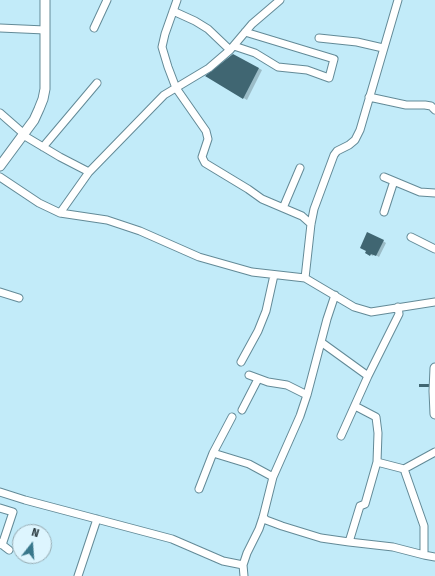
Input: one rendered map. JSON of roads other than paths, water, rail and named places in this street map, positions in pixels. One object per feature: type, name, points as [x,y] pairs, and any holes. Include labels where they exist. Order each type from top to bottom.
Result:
[{"type":"street","points":[[0,166],[34,120],[45,89],[45,0]]},
{"type":"street","points":[[94,28],[107,0]]},
{"type":"street","points":[[177,0],[162,47],[176,88],[206,131],[208,139],[202,157],[205,162],[262,199],[302,216],[311,224]]},
{"type":"street","points":[[60,213],[89,172],[164,95],[209,68],[232,48],[245,32],[280,0]]},
{"type":"street","points":[[306,278],[311,224],[314,209],[334,155],[337,151],[356,140],[398,0]]},
{"type":"street","points":[[173,11],[208,29],[232,48],[255,54],[278,67],[307,70],[330,78],[334,59],[245,32]]},
{"type":"street","points":[[0,28],[45,30]]},
{"type":"street","points":[[319,38],[357,42],[384,48]]},
{"type":"street","points":[[43,147],[97,83]]},
{"type":"street","points":[[369,96],[406,106],[431,106],[435,110]]},
{"type":"street","points":[[0,113],[23,134],[60,157],[89,172]]},
{"type":"street","points":[[283,208],[300,168]]},
{"type":"street","points":[[0,176],[39,203],[60,213],[107,220],[140,231],[199,257],[252,272],[306,278],[354,307],[371,312],[435,302]]},
{"type":"street","points":[[384,177],[420,192],[435,193]]},
{"type":"street","points":[[384,212],[394,181]]},
{"type":"street","points":[[411,237],[435,249]]},
{"type":"street","points":[[240,362],[258,331],[266,311],[274,275]]},
{"type":"street","points":[[0,292],[19,298]]},
{"type":"street","points":[[244,576],[243,565],[263,517],[272,477],[300,416],[335,295]]},
{"type":"street","points":[[342,436],[368,376],[399,314],[398,307]]},
{"type":"street","points":[[321,342],[368,376]]},
{"type":"street","points":[[435,368],[435,414]]},
{"type":"street","points":[[248,375],[268,382],[287,385],[306,395]]},
{"type":"street","points":[[242,410],[258,379]]},
{"type":"street","points":[[349,542],[360,506],[365,504],[377,462],[378,433],[376,417],[355,406]]},
{"type":"street","points":[[199,489],[214,453],[232,417]]},
{"type":"street","points":[[377,462],[404,469],[435,452]]},
{"type":"street","points":[[214,453],[249,464],[272,477]]},
{"type":"street","points":[[404,469],[424,526],[424,555]]},
{"type":"street","points":[[0,492],[172,540],[223,561],[243,565]]},
{"type":"street","points":[[0,508],[13,512],[1,544],[9,550]]},
{"type":"street","points":[[263,517],[266,520],[277,524],[321,538],[393,547],[435,557]]},
{"type":"street","points":[[78,576],[98,520]]}]
